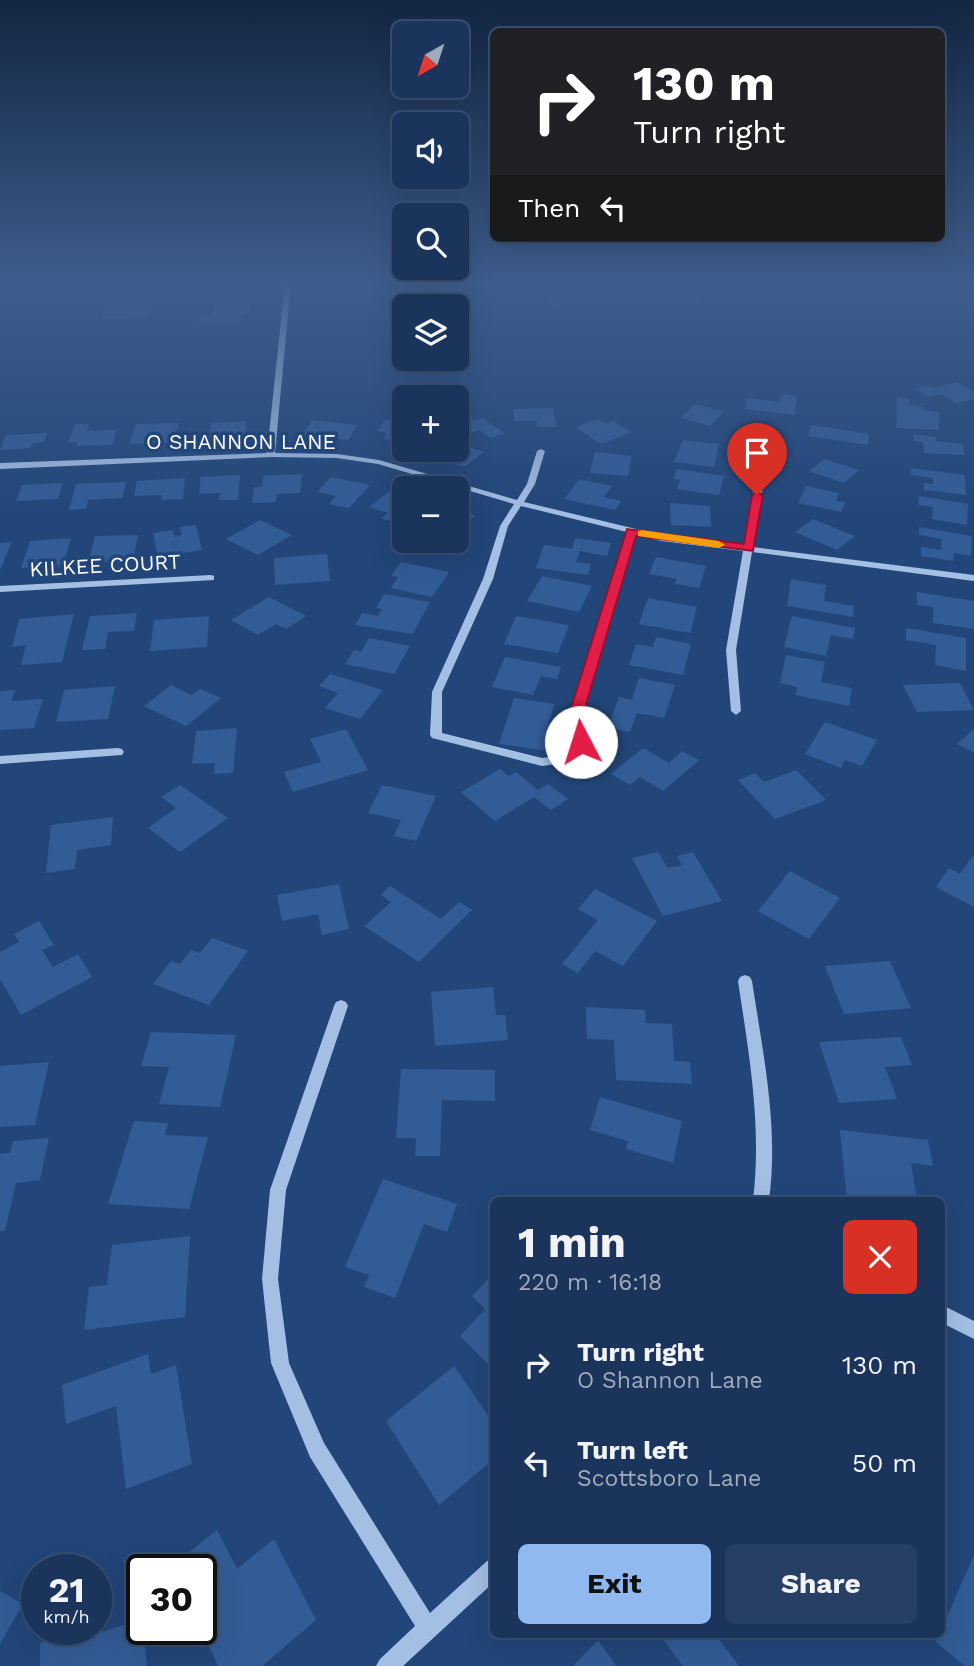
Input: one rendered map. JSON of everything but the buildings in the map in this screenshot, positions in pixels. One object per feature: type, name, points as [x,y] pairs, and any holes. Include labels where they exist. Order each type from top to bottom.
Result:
[{"type":"street","points":[[271,454],[280,360]]},
{"type":"street","points":[[736,711],[731,650],[766,442]]},
{"type":"street","points":[[541,451],[531,484],[504,526],[488,579],[437,692],[436,735],[542,762],[565,760],[579,749],[582,736],[578,708],[632,532]]},
{"type":"street","name":"O SHANNON LANE","points":[[0,466],[271,454],[337,456],[379,462],[519,503],[632,532],[974,578]]},
{"type":"street","name":"KILKEE COURT","points":[[0,589],[211,578]]},
{"type":"street","points":[[0,760],[118,752]]},
{"type":"street","points":[[745,981],[760,1080],[766,1171],[762,1197]]},
{"type":"street","points":[[341,1006],[278,1191],[270,1279],[280,1363],[317,1450],[428,1628]]},
{"type":"street","points":[[945,1316],[974,1330]]},
{"type":"street","points":[[387,1666],[490,1572]]},
{"type":"slow traffic","points":[[642,534],[719,545]]},
{"type":"route","points":[[581,742],[578,708],[618,569],[632,532],[749,548],[757,495]]}]
